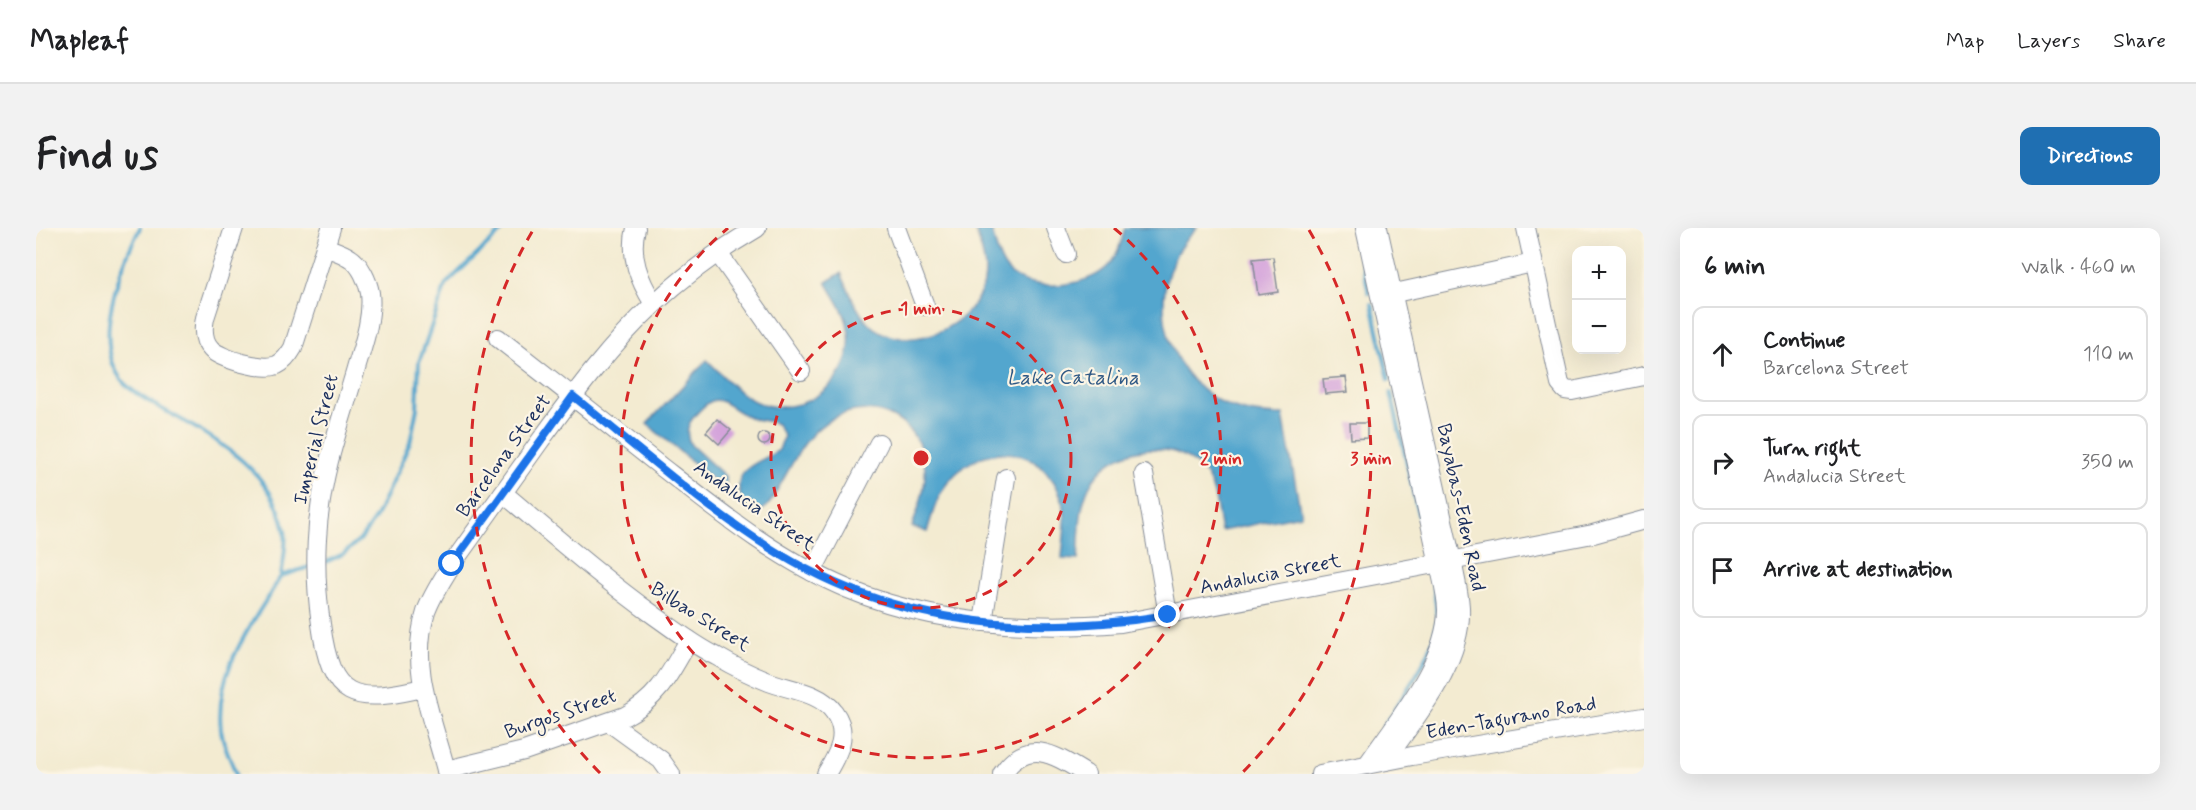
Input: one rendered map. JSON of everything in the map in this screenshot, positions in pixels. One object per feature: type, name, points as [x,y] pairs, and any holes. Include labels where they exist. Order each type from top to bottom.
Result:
[{"type":"street","points":[[234,228],[203,329],[206,341],[212,350],[255,366],[267,367],[278,365],[287,358],[293,348],[331,228]]},
{"type":"street","points":[[636,228],[633,256],[644,288],[654,304]]},
{"type":"street","name":"Barcelona Street","points":[[446,772],[428,712],[420,662],[421,633],[426,612],[452,564],[608,351],[654,304],[718,253],[757,228]]},
{"type":"street","points":[[896,228],[925,306]]},
{"type":"street","points":[[1056,228],[1066,254]]},
{"type":"street","name":"Bayabas-Eden Road","points":[[1365,228],[1386,295],[1446,563],[1460,608],[1456,643],[1438,682],[1385,761]]},
{"type":"street","name":"Bayabas-Eden Road","points":[[1378,228],[1386,295]]},
{"type":"street","points":[[1526,228],[1557,376],[1565,390],[1579,390],[1644,376]]},
{"type":"street","name":"Imperial Street","points":[[325,247],[351,258],[364,274],[370,292],[370,303],[364,342],[329,460],[318,516],[315,541],[322,636],[328,663],[336,680],[352,692],[367,697],[381,697],[423,688]]},
{"type":"street","points":[[718,253],[801,371]]},
{"type":"street","points":[[1386,295],[1533,263]]},
{"type":"street","name":"Andalucia Street","points":[[498,338],[717,511],[778,553],[849,589],[893,605],[983,622],[1028,626],[1121,623],[1446,563],[1593,534],[1644,520]]},
{"type":"street","points":[[812,572],[879,443]]},
{"type":"street","points":[[1144,474],[1168,615]]},
{"type":"street","points":[[983,622],[1006,478]]},
{"type":"street","name":"Bilbao Street","points":[[503,493],[594,570],[689,640],[736,667],[769,682],[825,702],[839,719],[842,741],[838,754],[826,774]]},
{"type":"street","name":"Bayabas-Eden Road","points":[[1367,765],[1427,675],[1439,651],[1446,625],[1446,563]]},
{"type":"street","name":"Burgos Street","points":[[446,772],[524,751],[610,723],[639,709],[660,689],[689,640]]},
{"type":"street","name":"Eden-Tagurano Road","points":[[1385,761],[1644,717]]},
{"type":"street","points":[[610,723],[661,760],[671,774]]},
{"type":"street","points":[[1402,736],[1405,749],[1412,756]]},
{"type":"street","points":[[1002,774],[1009,764],[1022,754],[1037,751],[1054,754],[1086,774]]},
{"type":"street","points":[[1320,774],[1385,761]]},
{"type":"water","name":"Lake Catalina","points":[[975,228],[991,228],[1002,262],[1017,278],[1030,283],[1058,285],[1086,279],[1108,266],[1119,248],[1125,228],[1197,228],[1180,249],[1169,272],[1164,297],[1166,323],[1172,347],[1185,370],[1202,389],[1224,404],[1253,413],[1283,415],[1301,515],[1221,531],[1213,491],[1202,470],[1189,459],[1174,452],[1158,449],[1141,450],[1125,454],[1098,473],[1085,496],[1080,523],[1078,560],[1062,559],[1065,521],[1062,499],[1053,481],[1041,467],[1027,458],[1012,454],[995,454],[979,458],[963,467],[941,492],[927,532],[912,527],[924,484],[925,470],[922,453],[916,438],[906,426],[880,412],[865,410],[849,412],[823,424],[807,440],[769,504],[758,511],[748,507],[741,497],[740,479],[750,467],[779,450],[784,436],[777,424],[749,417],[715,400],[709,402],[693,418],[688,428],[689,441],[726,477],[723,488],[647,424],[707,360],[749,398],[774,407],[792,406],[824,391],[836,378],[845,363],[849,345],[848,327],[844,315],[826,282],[841,273],[863,317],[874,328],[889,335],[905,338],[921,337],[953,324],[966,314],[976,301],[985,279],[984,264]]},
{"type":"building","points":[[1273,257],[1278,292],[1258,295],[1253,259]]},
{"type":"building","points":[[1346,377],[1348,392],[1325,394],[1323,379]]},
{"type":"building","points":[[717,419],[731,430],[719,444],[706,432]]},
{"type":"building","points":[[1350,423],[1367,423],[1367,438],[1351,439]]},
{"type":"building","points":[[766,433],[770,439],[766,445],[762,445],[758,437]]},
{"type":"waterway","points":[[140,228],[124,263],[112,306],[109,349],[114,368],[125,384],[136,393],[228,449],[258,476],[270,492],[285,531],[281,576]]},
{"type":"waterway","points":[[326,562],[343,554],[360,540],[376,517],[410,443],[417,408],[419,362],[446,284],[505,228]]},
{"type":"waterway","points":[[1355,228],[1369,293]]},
{"type":"waterway","points":[[1372,304],[1389,380]]},
{"type":"waterway","points":[[1391,393],[1428,557]]},
{"type":"waterway","points":[[236,774],[221,730],[220,708],[229,668],[247,630],[281,576],[309,567]]},
{"type":"waterway","points":[[1383,727],[1424,662],[1435,635],[1437,615],[1432,574]]},
{"type":"route","points":[[452,564],[573,396],[746,532],[812,572],[849,589],[893,605],[983,622],[1028,626],[1121,623],[1168,615]]}]
